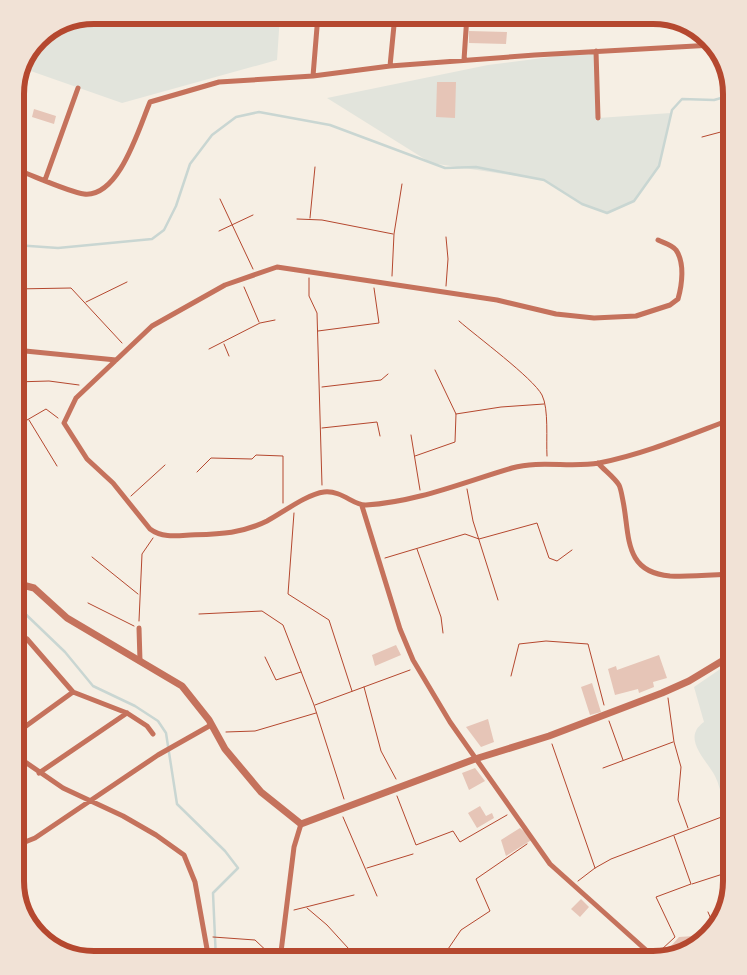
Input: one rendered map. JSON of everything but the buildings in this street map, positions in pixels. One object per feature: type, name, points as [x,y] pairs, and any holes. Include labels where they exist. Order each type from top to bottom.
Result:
[{"type":"street","points":[[313,76],[317,24]]},
{"type":"street","points":[[390,66],[394,24]]},
{"type":"street","points":[[464,60],[466,24]]},
{"type":"street","points":[[24,172],[85,194],[104,190],[122,169],[150,102],[219,82],[313,76],[390,66],[464,60],[703,45]]},
{"type":"street","points":[[596,51],[598,118]]},
{"type":"street","points":[[45,180],[78,88]]},
{"type":"street","points":[[658,240],[670,245],[677,252],[682,273],[682,287],[678,299],[670,305],[636,316],[594,318],[556,314],[497,300],[278,267],[255,274],[224,285],[152,326],[76,398],[64,423],[87,460],[113,482],[156,534],[169,536],[236,533],[267,521],[282,511],[322,492],[340,493],[362,506],[466,484],[514,468],[547,464],[598,463],[660,446],[723,422]]},
{"type":"street","points":[[24,351],[116,360]]},
{"type":"street","points":[[598,463],[619,486],[628,524],[627,539],[633,557],[642,566],[656,573],[670,576],[723,574]]},
{"type":"street","points":[[362,506],[400,629],[417,667],[476,759],[550,864],[647,951]]},
{"type":"street","points":[[24,585],[34,588],[67,618],[182,686],[213,728],[225,750],[261,792],[301,824]]},
{"type":"street","points":[[139,628],[140,661]]},
{"type":"street","points":[[27,639],[73,692],[127,713],[147,726],[153,734]]},
{"type":"street","points":[[301,824],[476,759],[549,736],[667,691],[723,660]]},
{"type":"street","points":[[24,727],[73,692]]},
{"type":"street","points":[[39,772],[127,713]]},
{"type":"street","points":[[24,842],[35,838],[177,743],[213,728]]},
{"type":"street","points":[[24,761],[89,801],[123,816],[156,834],[184,855],[195,882],[207,951]]},
{"type":"street","points":[[280,951],[287,912],[294,847],[301,824]]},
{"type":"path","points":[[702,137],[723,131]]},
{"type":"path","points":[[310,219],[314,167]]},
{"type":"path","points":[[392,285],[394,234],[402,184]]},
{"type":"path","points":[[220,199],[255,274]]},
{"type":"path","points":[[219,231],[253,215]]},
{"type":"path","points":[[297,219],[310,219],[394,234]]},
{"type":"path","points":[[445,292],[448,259],[446,237]]},
{"type":"path","points":[[309,273],[309,296],[317,313],[321,387],[322,492]]},
{"type":"path","points":[[241,279],[260,323]]},
{"type":"path","points":[[85,302],[127,282]]},
{"type":"path","points":[[318,331],[379,323],[374,282]]},
{"type":"path","points":[[24,290],[71,288],[129,348]]},
{"type":"path","points":[[209,349],[223,344],[260,323],[275,320]]},
{"type":"path","points":[[459,321],[529,380],[542,394],[547,464]]},
{"type":"path","points":[[223,344],[229,356]]},
{"type":"path","points":[[415,456],[455,442],[456,414],[435,370]]},
{"type":"path","points":[[321,387],[381,380],[388,374]]},
{"type":"path","points":[[24,382],[49,381],[90,386]]},
{"type":"path","points":[[456,414],[501,407],[544,404]]},
{"type":"path","points":[[24,421],[46,409],[64,423]]},
{"type":"path","points":[[28,419],[57,466]]},
{"type":"path","points":[[321,428],[377,422],[380,436]]},
{"type":"path","points":[[411,435],[421,495]]},
{"type":"path","points":[[197,472],[211,458],[252,459],[256,455],[283,456],[282,511]]},
{"type":"path","points":[[127,500],[165,465]]},
{"type":"path","points":[[466,484],[479,539],[498,600]]},
{"type":"path","points":[[295,505],[288,594],[329,620],[352,691]]},
{"type":"path","points":[[379,559],[465,534],[479,539],[537,523],[549,558],[557,561],[572,550]]},
{"type":"path","points":[[88,603],[139,628],[138,594],[142,554],[156,534]]},
{"type":"path","points":[[416,548],[441,617],[443,633]]},
{"type":"path","points":[[92,557],[138,594]]},
{"type":"path","points":[[199,614],[262,611],[283,624],[314,705],[333,762],[343,808],[377,896]]},
{"type":"path","points":[[511,676],[519,644],[546,640],[588,644],[606,714],[624,760]]},
{"type":"path","points":[[265,656],[276,680],[302,672]]},
{"type":"path","points":[[314,705],[417,667]]},
{"type":"path","points":[[364,687],[382,751],[397,788],[416,845],[453,831],[460,842],[512,812]]},
{"type":"path","points":[[667,691],[674,742],[681,767],[678,800],[688,829]]},
{"type":"path","points":[[213,728],[255,731],[316,713]]},
{"type":"path","points":[[549,736],[595,868]]},
{"type":"path","points":[[603,768],[674,742]]},
{"type":"path","points":[[573,885],[595,868],[674,834],[723,816]]},
{"type":"path","points":[[674,834],[691,884]]},
{"type":"path","points":[[447,951],[461,930],[490,911],[476,879],[533,840]]},
{"type":"path","points":[[367,868],[413,854]]},
{"type":"path","points":[[662,951],[675,937],[656,897],[723,874]]},
{"type":"path","points":[[287,912],[354,895]]},
{"type":"path","points":[[307,908],[327,925],[351,951]]},
{"type":"path","points":[[708,912],[711,920]]},
{"type":"path","points":[[212,937],[255,940],[268,951]]},
{"type":"shaded area","points":[[279,24],[277,60],[122,103],[28,70],[31,63],[44,44],[67,29],[80,25]]},
{"type":"shaded area","points":[[596,51],[598,118],[671,113],[659,166],[634,201],[607,213],[582,204],[544,180],[431,163],[327,98],[488,65]]},
{"type":"shaded area","points":[[723,667],[723,802],[715,776],[695,742],[697,730],[704,722],[694,687]]},
{"type":"waterway","points":[[24,246],[58,248],[152,239],[164,230],[176,206],[190,164],[212,135],[236,117],[259,112],[330,125],[445,168],[476,167],[544,180],[582,204],[607,213],[634,201],[659,166],[672,110],[682,99],[714,100],[723,98]]},
{"type":"waterway","points":[[24,613],[65,652],[93,686],[135,706],[158,721],[166,733],[177,804],[225,851],[238,868],[213,893],[216,951]]}]
